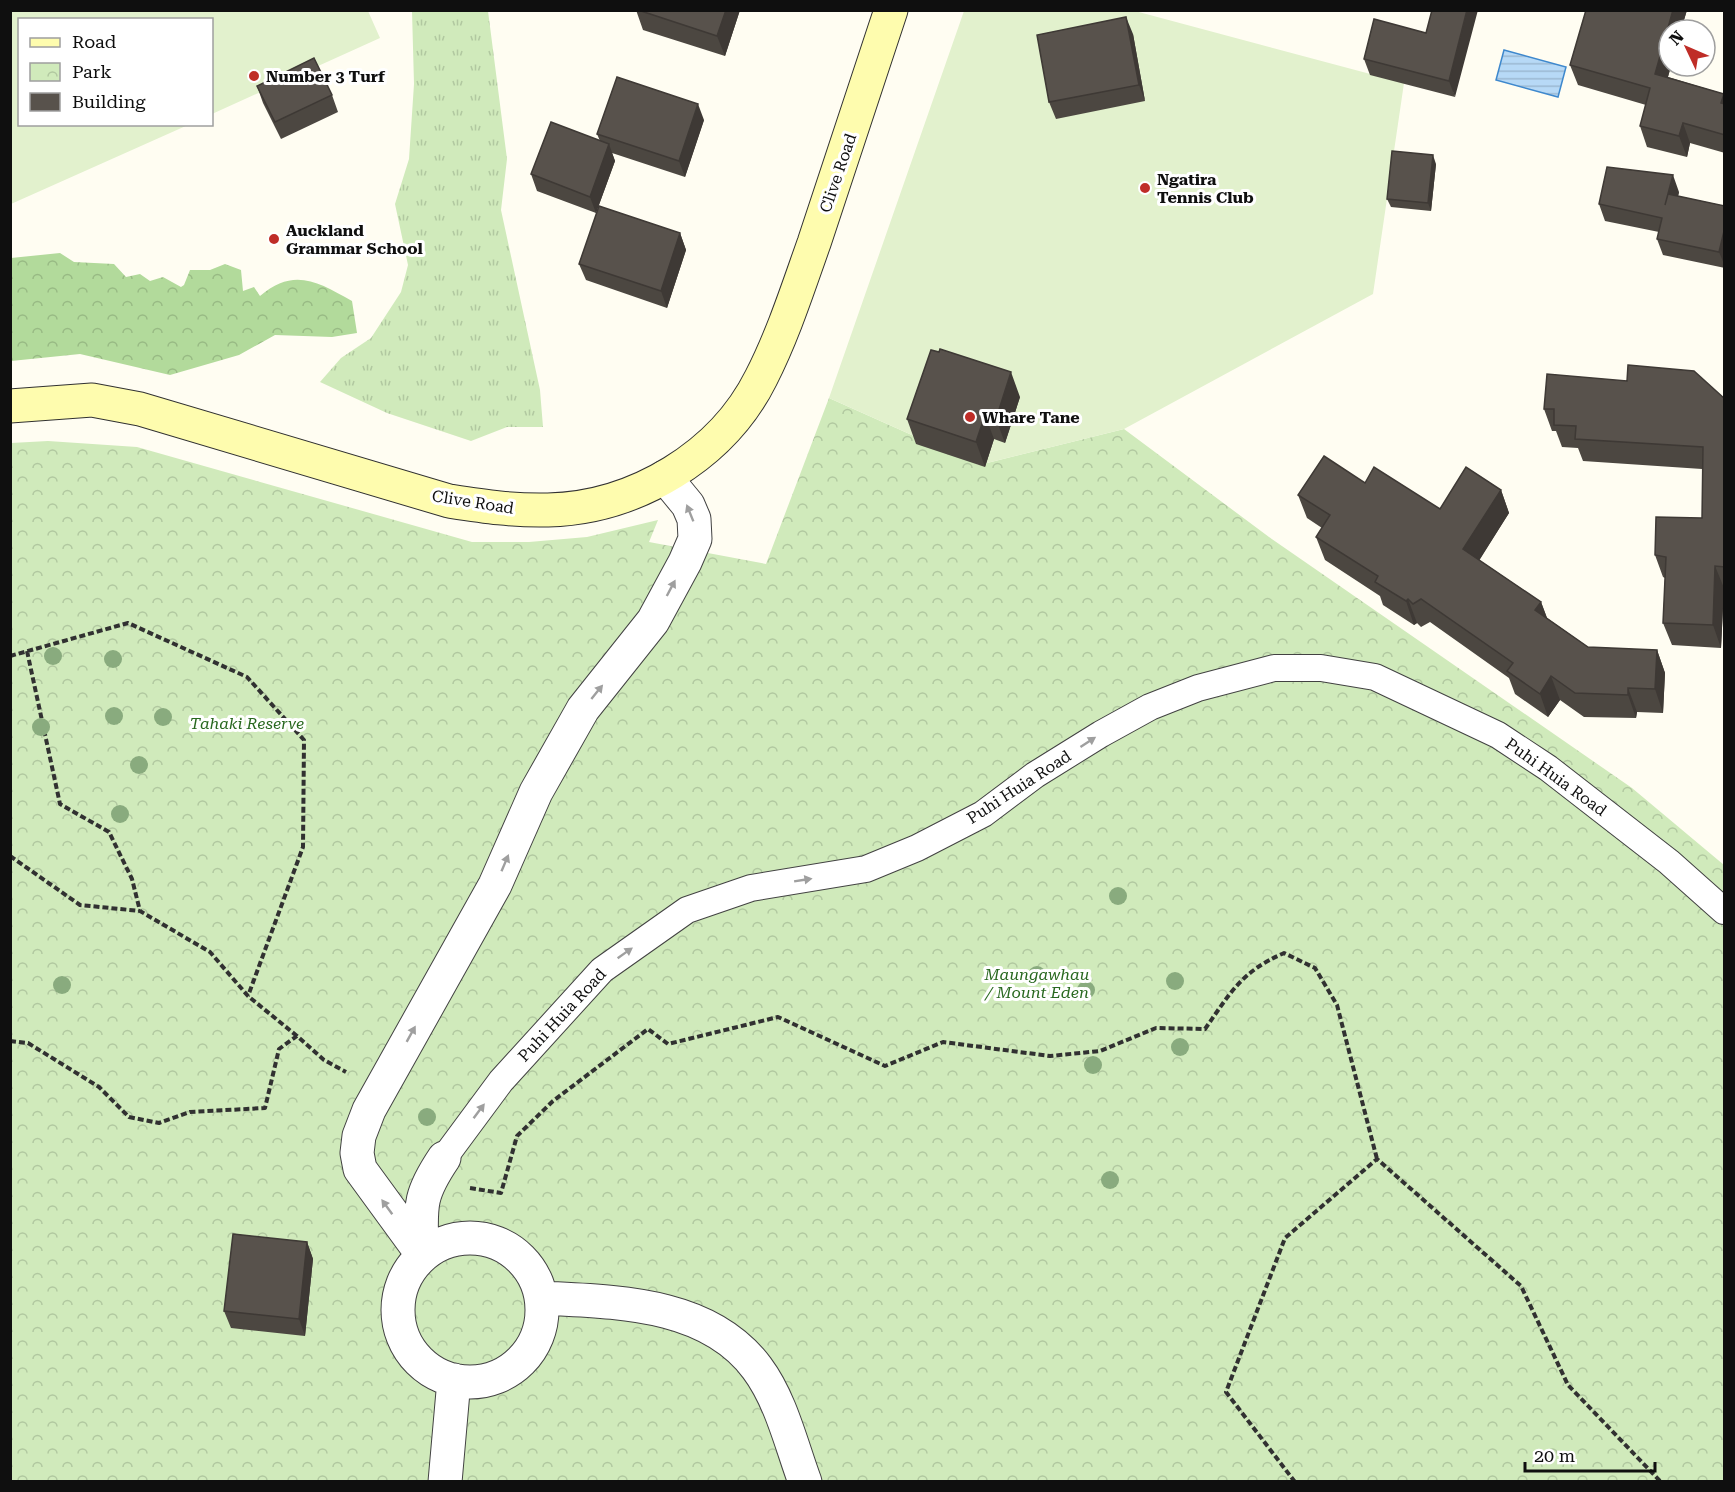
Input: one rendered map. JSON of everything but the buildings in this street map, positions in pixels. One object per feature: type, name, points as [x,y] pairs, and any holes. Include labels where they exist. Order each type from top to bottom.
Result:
[{"type":"main road","name":"Clive Road","points":[[10,406],[92,400],[140,409],[449,501],[499,509],[550,510],[606,501],[665,477],[700,454],[734,419],[761,378],[800,282],[891,10]]},
{"type":"street","points":[[422,1254],[360,1169],[357,1153],[359,1136],[379,1091],[495,885],[536,792],[583,709],[653,621],[685,562],[695,539],[694,519],[688,505],[665,477]]},
{"type":"street","name":"Puhi Huia Road","points":[[422,1254],[421,1209],[435,1170],[501,1081],[602,970],[687,910],[751,888],[866,869],[917,848],[983,814],[1101,734],[1150,707],[1198,688],[1274,668],[1321,668],[1375,677],[1498,735],[1548,768],[1669,862],[1725,911]]},
{"type":"street","points":[[462,1238],[495,1241],[513,1251],[530,1268],[542,1298],[542,1323],[537,1337],[520,1362],[495,1378],[480,1382],[454,1380],[434,1372],[416,1358],[400,1329],[398,1305],[402,1285],[422,1254],[448,1241],[462,1238]]},
{"type":"street","points":[[542,1298],[611,1301],[673,1312],[723,1335],[741,1349],[767,1384],[805,1482]]},
{"type":"street","points":[[445,1482],[454,1380]]},
{"type":"path","points":[[10,656],[128,623],[247,676],[304,740],[303,847],[248,996]]},
{"type":"path","points":[[27,651],[60,804],[109,832],[132,879],[140,911]]},
{"type":"path","points":[[10,856],[80,905],[140,911],[210,952],[248,996],[324,1060]]},
{"type":"path","points":[[435,1170],[501,1193],[516,1136],[553,1101],[648,1029],[668,1044],[778,1017],[885,1066],[943,1042],[1050,1056],[1100,1051],[1155,1028],[1205,1029],[1238,983],[1259,964],[1284,953],[1316,968],[1337,1005],[1377,1159],[1521,1286],[1568,1385],[1661,1482]]},
{"type":"path","points":[[10,1041],[28,1043],[99,1087],[129,1117],[159,1123],[190,1112],[266,1108],[279,1049],[297,1036]]},
{"type":"path","points":[[1295,1482],[1226,1392],[1285,1238],[1377,1159]]},
{"type":"green space","name":"Number 3 Turf","points":[[10,11],[368,11],[380,38],[213,114],[213,18],[18,18],[18,126],[186,126],[11,204]]},
{"type":"green space","points":[[412,11],[488,11],[507,159],[501,210],[540,390],[543,427],[507,427],[471,441],[387,413],[320,382],[341,358],[371,338],[401,292],[408,265],[395,204],[409,159],[414,84]]},
{"type":"green space","name":"Ngatira Tennis Club","points":[[964,11],[1135,11],[1404,83],[1373,294],[1124,429],[979,465],[829,398]]},
{"type":"green space","points":[[60,253],[74,262],[114,264],[126,277],[140,274],[150,281],[163,277],[181,287],[190,270],[210,270],[225,264],[241,270],[243,291],[254,287],[260,296],[284,282],[295,280],[317,283],[352,301],[357,333],[332,337],[275,335],[239,355],[170,375],[80,354],[11,361],[11,258]]},
{"type":"green space","name":"Maungawhau / Mount Eden","points":[[829,398],[979,465],[1124,429],[1269,537],[1632,788],[1724,865],[1724,1481],[11,1482],[11,443],[48,441],[137,447],[472,542],[529,542],[587,537],[658,520],[649,542],[766,564]]},
{"type":"water","points":[[1504,50],[1566,67],[1558,97],[1496,80]]},
{"type":"place","name":"Number 3 Turf","points":[[254,76]]},
{"type":"place","name":"Ngatira Tennis Club","points":[[1145,188]]},
{"type":"place","name":"Auckland Grammar School","points":[[274,239]]},
{"type":"place","name":"Whare Tane","points":[[970,417]]},
{"type":"park label","name":"Tahaki Reserve","points":[[247,723]]}]
